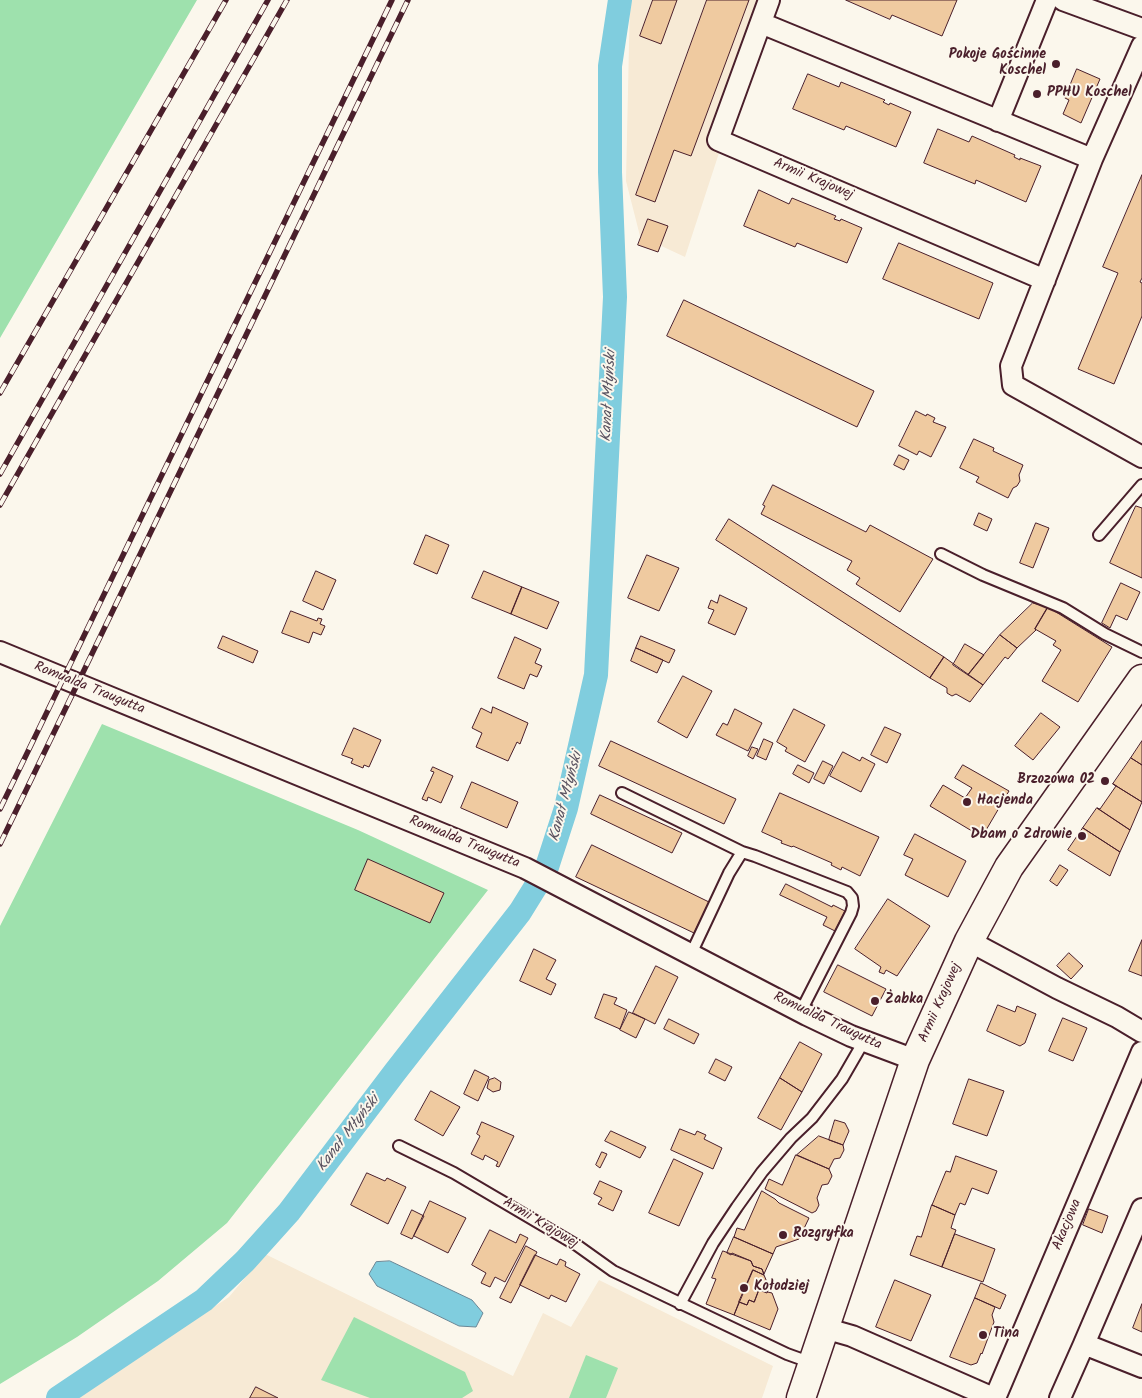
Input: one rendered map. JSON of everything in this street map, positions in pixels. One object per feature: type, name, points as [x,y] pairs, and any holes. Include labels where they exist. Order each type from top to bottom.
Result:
[{"type":"street","name":"Armii Krajowej","points":[[769,0],[718,140],[1045,280]]},
{"type":"street","points":[[998,121],[1047,0]]},
{"type":"street","points":[[1063,0],[1142,29]]},
{"type":"street","points":[[762,23],[1092,160]]},
{"type":"street","points":[[1142,46],[1092,160],[1011,366],[1013,385],[1142,457]]},
{"type":"street","name":"Romualda Traugutta","points":[[0,652],[525,868],[801,1011],[864,1041],[915,1060]]},
{"type":"street","name":"Armii Krajowej","points":[[802,1398],[915,1060],[969,941],[1009,867],[1138,694]]},
{"type":"street","points":[[969,941],[1142,1032]]},
{"type":"street","name":"Akacjowa","points":[[824,1328],[852,1336],[994,1398],[1142,1052]]},
{"type":"street","points":[[1060,1398],[1142,1209]]},
{"type":"street","points":[[1084,1344],[1142,1367]]},
{"type":"lane","points":[[1100,535],[1142,485]]},
{"type":"lane","points":[[941,554],[991,579],[1056,605],[1105,634],[1142,652]]},
{"type":"lane","points":[[622,793],[742,852],[847,892],[852,898],[853,906],[851,913],[801,1011]]},
{"type":"lane","points":[[691,954],[729,873],[742,852]]},
{"type":"lane","points":[[680,1304],[713,1243],[742,1200],[762,1172],[791,1138],[812,1118],[842,1080],[864,1041]]},
{"type":"lane","name":"Armii Krajowej","points":[[399,1146],[462,1178],[578,1246],[613,1271],[787,1354],[813,1364]]},
{"type":"shaded area","points":[[630,0],[769,0],[685,257],[640,236],[626,181]]},
{"type":"shaded area","points":[[265,1254],[513,1376],[543,1313],[571,1327],[599,1280],[773,1366],[762,1398],[76,1398],[229,1297]]},
{"type":"green space","points":[[0,0],[197,0],[0,338]]},
{"type":"green space","points":[[102,724],[358,830],[488,890],[227,1223],[158,1281],[77,1337],[0,1384],[0,926]]},
{"type":"green space","points":[[354,1317],[465,1372],[473,1391],[462,1398],[370,1398],[321,1380]]},
{"type":"green space","points":[[586,1355],[618,1368],[606,1398],[569,1398]]},
{"type":"water","points":[[390,1261],[472,1300],[483,1313],[476,1327],[459,1326],[377,1286],[369,1274],[376,1262]]},
{"type":"building","points":[[653,0],[677,0],[661,44],[640,36]]},
{"type":"building","points":[[707,0],[749,0],[691,156],[674,150],[655,202],[636,195]]},
{"type":"building","points":[[846,0],[957,0],[942,36],[892,15],[890,19]]},
{"type":"building","points":[[1077,69],[1100,79],[1081,123],[1063,114],[1069,100],[1065,98]]},
{"type":"building","points":[[808,74],[839,87],[841,82],[885,100],[883,102],[889,105],[890,103],[911,112],[896,147],[846,126],[844,130],[793,109]]},
{"type":"building","points":[[938,129],[969,142],[972,136],[1015,155],[1014,157],[1020,160],[1020,158],[1041,166],[1026,202],[976,180],[975,184],[924,163]]},
{"type":"building","points":[[1142,175],[1142,278],[1140,282],[1142,283],[1142,316],[1114,384],[1078,369],[1118,273],[1103,267]]},
{"type":"building","points":[[759,190],[789,204],[792,198],[836,216],[834,219],[840,221],[841,219],[862,228],[847,263],[797,243],[795,247],[744,226]]},
{"type":"building","points":[[648,219],[668,226],[658,252],[638,245]]},
{"type":"building","points":[[899,243],[993,283],[979,319],[883,279]]},
{"type":"building","points":[[684,300],[874,391],[857,427],[667,336]]},
{"type":"building","points":[[916,411],[935,418],[933,422],[946,427],[931,457],[919,451],[917,455],[899,446]]},
{"type":"building","points":[[974,439],[994,448],[993,451],[1023,465],[1019,475],[1020,481],[1013,488],[1008,498],[976,482],[979,477],[960,468]]},
{"type":"building","points":[[899,455],[909,460],[904,470],[894,465]]},
{"type":"building","points":[[773,485],[866,532],[870,525],[933,559],[900,612],[856,584],[860,578],[847,570],[852,561],[761,514],[765,506],[763,505]]},
{"type":"building","points":[[1136,506],[1142,508],[1142,578],[1110,563]]},
{"type":"building","points":[[979,513],[992,519],[987,531],[974,525]]},
{"type":"building","points":[[729,519],[944,657],[930,678],[716,540]]},
{"type":"building","points":[[1036,523],[1049,528],[1033,568],[1020,563]]},
{"type":"building","points":[[426,535],[449,545],[437,574],[414,564]]},
{"type":"building","points":[[647,555],[679,568],[659,611],[628,598]]},
{"type":"building","points":[[316,571],[336,580],[323,610],[303,601]]},
{"type":"building","points":[[484,571],[522,587],[511,614],[472,598]]},
{"type":"building","points":[[1121,583],[1140,592],[1127,620],[1116,615],[1110,628],[1102,623]]},
{"type":"building","points":[[522,587],[559,602],[547,629],[511,614]]},
{"type":"building","points":[[720,595],[747,608],[735,635],[708,623],[714,610],[708,608],[711,600],[717,603]]},
{"type":"building","points":[[1033,603],[1048,607],[1036,630],[1017,648],[1000,635]]},
{"type":"building","points":[[1048,607],[1112,647],[1078,702],[1042,681],[1061,650],[1053,645],[1056,641],[1035,629]]},
{"type":"building","points":[[291,611],[317,621],[318,618],[322,619],[320,624],[325,626],[321,635],[313,632],[309,643],[282,633]]},
{"type":"building","points":[[1000,635],[1017,648],[1008,659],[1005,657],[983,685],[968,675]]},
{"type":"building","points":[[223,636],[258,651],[253,663],[218,648]]},
{"type":"building","points":[[641,636],[675,650],[669,663],[636,648]]},
{"type":"building","points":[[515,637],[541,649],[535,663],[542,666],[537,677],[530,674],[524,689],[498,678]]},
{"type":"building","points":[[965,644],[984,655],[968,675],[953,665]]},
{"type":"building","points":[[636,648],[663,660],[657,673],[631,661]]},
{"type":"building","points":[[944,657],[983,685],[970,702],[956,694],[952,696],[947,693],[947,688],[930,678]]},
{"type":"building","points":[[683,676],[712,691],[687,738],[658,722]]},
{"type":"building","points":[[493,707],[528,723],[520,744],[517,742],[508,761],[476,747],[482,733],[472,728],[481,708],[491,713]]},
{"type":"building","points":[[735,709],[762,723],[748,751],[716,735],[723,723],[727,725]]},
{"type":"building","points":[[794,709],[825,725],[805,762],[785,751],[787,748],[777,742]]},
{"type":"building","points":[[1041,713],[1060,727],[1033,760],[1015,746]]},
{"type":"building","points":[[885,727],[901,734],[887,763],[871,755]]},
{"type":"building","points":[[354,728],[381,740],[369,767],[364,765],[363,768],[351,763],[353,759],[342,755]]},
{"type":"building","points":[[764,739],[773,743],[766,760],[757,756]]},
{"type":"building","points":[[611,741],[736,799],[724,824],[599,766]]},
{"type":"building","points":[[1142,741],[1142,765],[1131,758]]},
{"type":"building","points":[[752,747],[758,749],[753,759],[748,756]]},
{"type":"building","points":[[843,752],[860,761],[862,757],[875,764],[861,792],[830,776]]},
{"type":"building","points":[[1131,758],[1142,765],[1142,802],[1113,784]]},
{"type":"building","points":[[823,761],[833,766],[824,784],[814,779]]},
{"type":"building","points":[[798,765],[814,773],[809,783],[793,774]]},
{"type":"building","name":"Hacjenda","points":[[963,765],[1009,791],[982,837],[930,806],[943,785],[965,798],[972,788],[955,778]]},
{"type":"building","points":[[433,767],[453,776],[441,803],[428,797],[427,801],[422,799],[434,772],[431,771]]},
{"type":"building","points":[[472,782],[518,802],[507,828],[461,808]]},
{"type":"building","points":[[1113,784],[1142,802],[1130,830],[1097,808],[1100,809],[1116,786]]},
{"type":"building","points":[[780,793],[879,837],[860,876],[842,867],[841,870],[831,865],[832,863],[793,846],[781,843],[782,841],[762,832]]},
{"type":"building","points":[[600,795],[682,833],[672,853],[591,814]]},
{"type":"building","points":[[1097,808],[1130,830],[1120,852],[1083,828]]},
{"type":"building","points":[[1083,828],[1120,852],[1110,876],[1068,850]]},
{"type":"building","points":[[915,834],[966,861],[948,897],[905,875],[913,859],[904,855]]},
{"type":"building","points":[[592,845],[709,902],[694,933],[576,877]]},
{"type":"building","points":[[368,859],[444,893],[430,923],[355,890]]},
{"type":"building","points":[[1060,865],[1068,870],[1057,886],[1050,881]]},
{"type":"building","points":[[786,884],[832,907],[833,905],[845,911],[835,931],[823,925],[827,917],[780,895]]},
{"type":"building","points":[[888,899],[930,926],[897,976],[886,970],[884,974],[879,972],[881,967],[855,949]]},
{"type":"building","points":[[1142,940],[1142,976],[1129,971]]},
{"type":"building","points":[[534,949],[556,960],[546,979],[556,984],[551,995],[520,981]]},
{"type":"building","points":[[1069,953],[1083,966],[1071,979],[1057,966]]},
{"type":"building","points":[[838,965],[886,989],[872,1016],[824,992]]},
{"type":"building","points":[[656,966],[678,977],[655,1024],[633,1013]]},
{"type":"building","points":[[604,994],[617,998],[614,1004],[627,1010],[620,1029],[595,1018]]},
{"type":"building","points":[[998,1005],[1015,1012],[1017,1006],[1036,1014],[1025,1043],[1020,1046],[987,1031]]},
{"type":"building","points":[[629,1012],[645,1019],[636,1038],[620,1030]]},
{"type":"building","points":[[1063,1018],[1087,1028],[1073,1061],[1049,1051]]},
{"type":"building","points":[[669,1019],[699,1034],[694,1044],[664,1029]]},
{"type":"building","points":[[800,1042],[822,1054],[802,1092],[780,1078]]},
{"type":"building","points":[[716,1059],[732,1067],[725,1081],[709,1073]]},
{"type":"building","points":[[475,1070],[489,1077],[478,1101],[464,1094]]},
{"type":"building","points":[[495,1078],[501,1082],[500,1090],[493,1092],[487,1088],[489,1080]]},
{"type":"building","points":[[780,1078],[802,1092],[781,1130],[758,1118]]},
{"type":"building","points":[[969,1079],[1004,1091],[987,1136],[953,1124]]},
{"type":"building","points":[[431,1091],[460,1107],[443,1136],[415,1120]]},
{"type":"building","points":[[835,1120],[845,1123],[849,1131],[843,1145],[829,1140]]},
{"type":"building","points":[[482,1122],[514,1136],[499,1167],[496,1166],[498,1162],[485,1155],[483,1160],[471,1154],[480,1136],[477,1134]]},
{"type":"building","points":[[680,1129],[695,1135],[697,1131],[706,1135],[704,1139],[722,1148],[713,1169],[671,1150]]},
{"type":"building","points":[[611,1131],[646,1147],[640,1158],[605,1141]]},
{"type":"building","points":[[819,1136],[843,1145],[844,1150],[840,1158],[834,1159],[829,1169],[797,1155]]},
{"type":"building","points":[[602,1152],[607,1154],[600,1168],[596,1165]]},
{"type":"building","points":[[796,1155],[829,1169],[832,1176],[828,1184],[822,1185],[817,1198],[819,1205],[816,1211],[812,1213],[765,1189],[769,1179],[782,1185]]},
{"type":"building","points":[[956,1156],[997,1171],[988,1194],[972,1188],[965,1205],[960,1203],[955,1215],[932,1205],[946,1171],[950,1172]]},
{"type":"building","points":[[674,1159],[703,1173],[679,1226],[649,1213]]},
{"type":"building","points":[[367,1173],[385,1181],[387,1178],[406,1187],[388,1224],[351,1205]]},
{"type":"building","points":[[600,1181],[622,1191],[613,1211],[598,1204],[602,1198],[594,1194]]},
{"type":"building","points":[[762,1191],[779,1203],[809,1218],[799,1239],[776,1247],[773,1254],[734,1237],[737,1228],[744,1230]]},
{"type":"building","points":[[430,1201],[466,1218],[448,1253],[414,1236]]},
{"type":"building","points":[[932,1205],[955,1215],[951,1228],[956,1230],[942,1267],[910,1255],[917,1236],[921,1237]]},
{"type":"building","points":[[1089,1209],[1108,1216],[1102,1233],[1083,1225]]},
{"type":"building","points":[[412,1210],[424,1216],[412,1239],[401,1234]]},
{"type":"building","points":[[490,1230],[516,1243],[520,1234],[528,1238],[505,1282],[495,1277],[490,1287],[481,1283],[486,1273],[472,1265]]},
{"type":"building","points":[[955,1234],[995,1249],[983,1282],[942,1267]]},
{"type":"building","points":[[734,1237],[773,1254],[764,1274],[762,1269],[753,1266],[751,1261],[732,1253],[731,1255],[727,1253]]},
{"type":"building","points":[[526,1246],[537,1252],[511,1303],[500,1298]]},
{"type":"building","points":[[723,1251],[751,1261],[753,1266],[762,1269],[764,1275],[753,1270],[734,1315],[706,1304],[716,1279],[712,1278]]},
{"type":"building","points":[[535,1255],[557,1265],[560,1259],[566,1262],[565,1266],[580,1274],[566,1302],[551,1295],[549,1299],[520,1285]]},
{"type":"building","points":[[753,1270],[764,1275],[769,1287],[767,1293],[759,1290],[754,1302],[749,1300],[747,1305],[739,1302]]},
{"type":"building","points":[[895,1280],[931,1295],[911,1341],[876,1327]]},
{"type":"building","points":[[981,1283],[1006,1295],[1000,1309],[975,1298]]},
{"type":"building","points":[[759,1290],[772,1293],[778,1309],[770,1330],[734,1315],[739,1302],[747,1305],[749,1300],[754,1302]]},
{"type":"building","points":[[975,1298],[995,1307],[992,1315],[994,1322],[982,1354],[977,1363],[971,1365],[950,1357]]},
{"type":"building","points":[[1142,1304],[1142,1332],[1133,1328]]},
{"type":"building","points":[[256,1387],[278,1398],[250,1398]]},
{"type":"waterway","name":"Kanał Młyński","points":[[58,1398],[204,1300],[245,1261],[289,1212],[520,912],[546,870],[566,808],[596,675],[615,297],[610,172],[610,66],[620,0]]},
{"type":"railway","points":[[0,393],[226,0]]},
{"type":"railway","points":[[0,474],[268,0]]},
{"type":"railway","points":[[0,505],[287,0]]},
{"type":"railway","points":[[0,809],[392,0]]},
{"type":"railway","points":[[0,844],[408,0]]},
{"type":"place","name":"Pokoje Gościnne Koschel","points":[[1056,64]]},
{"type":"place","name":"PPHU Koschel","points":[[1037,94]]},
{"type":"place","name":"Brzozowa 02","points":[[1105,781]]},
{"type":"place","name":"Hacjenda","points":[[967,802]]},
{"type":"place","name":"Dbam o Zdrowie","points":[[1082,836]]},
{"type":"place","name":"Żabka","points":[[875,1001]]},
{"type":"place","name":"Rozgryfka","points":[[783,1235]]},
{"type":"place","name":"Kołodziej","points":[[744,1288]]},
{"type":"place","name":"Tina","points":[[983,1335]]}]
